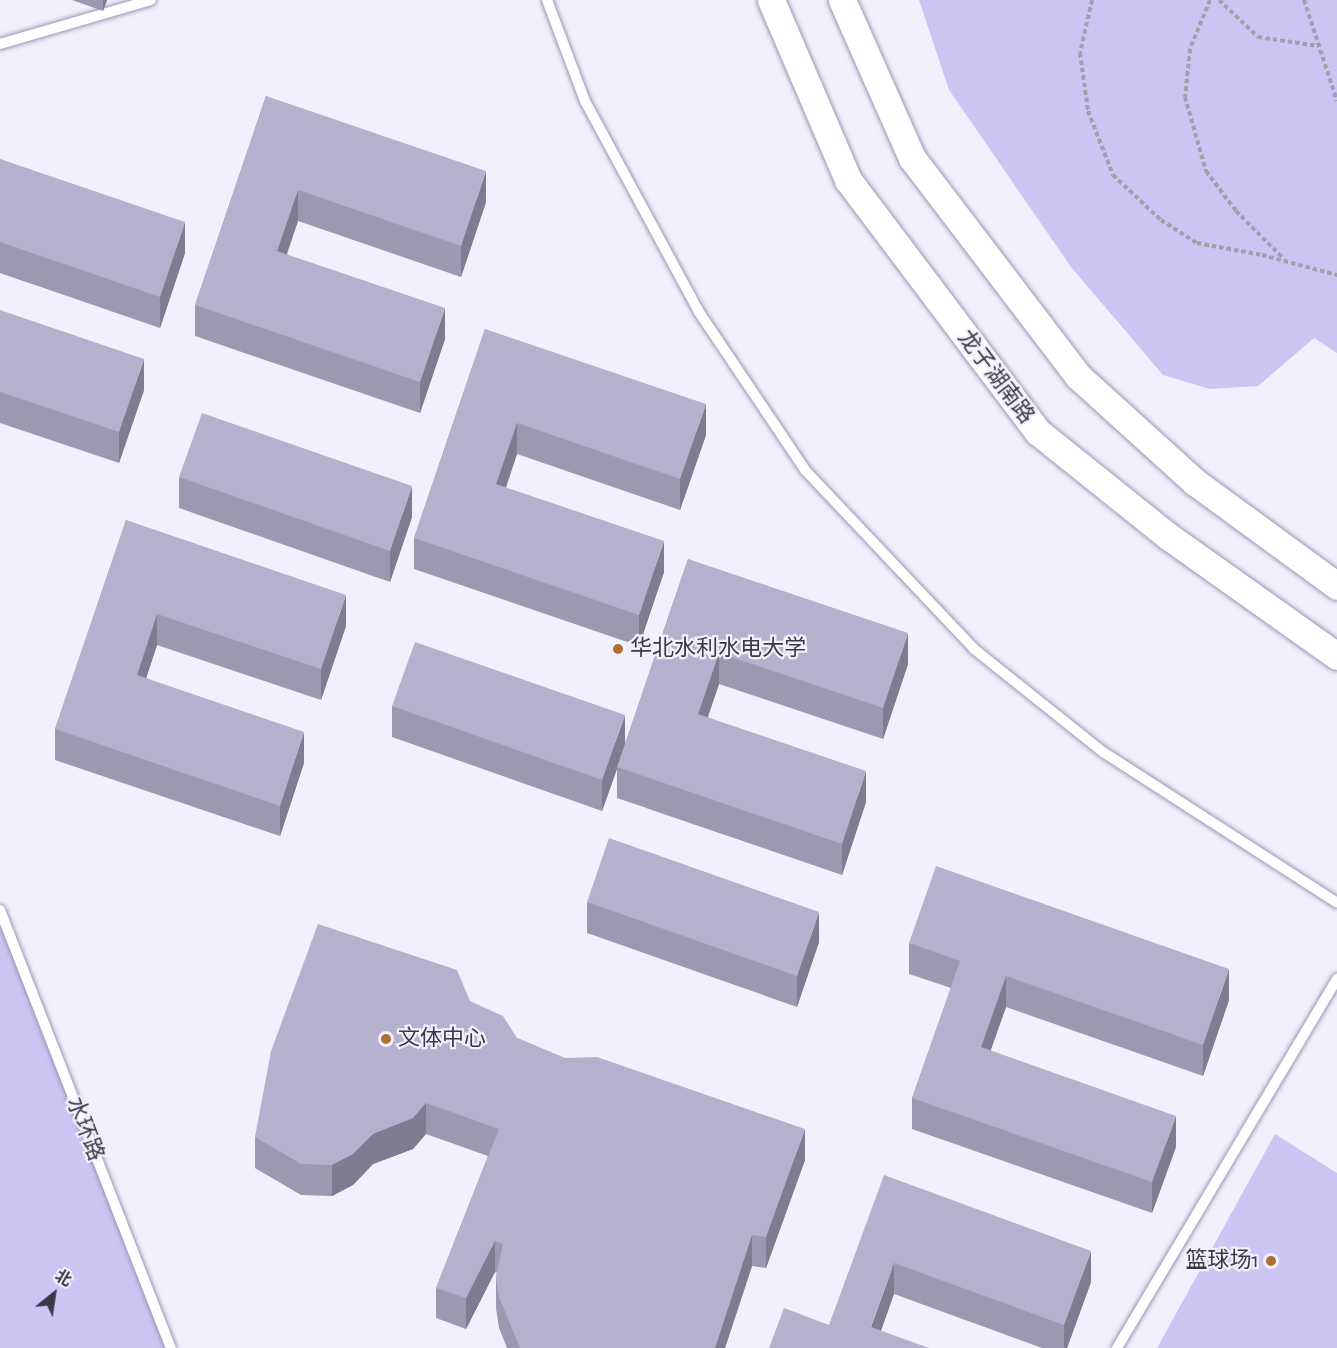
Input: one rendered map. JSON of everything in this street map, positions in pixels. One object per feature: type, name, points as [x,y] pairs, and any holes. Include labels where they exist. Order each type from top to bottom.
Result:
[{"type":"street","name":"龙子湖南路","points":[[771,0],[848,180],[1038,432],[1168,536],[1337,656]]},
{"type":"street","points":[[842,0],[912,158],[1078,376],[1195,482],[1337,586]]},
{"type":"lane","points":[[0,44],[151,0]]},
{"type":"lane","points":[[547,0],[585,101],[699,312],[805,470],[974,649],[1104,752],[1337,903]]},
{"type":"lane","name":"水环路","points":[[0,910],[171,1348]]},
{"type":"lane","points":[[1117,1348],[1337,979]]},
{"type":"path","points":[[1092,0],[1080,53],[1088,111],[1113,175],[1161,220],[1197,243],[1286,261],[1337,275]]},
{"type":"path","points":[[1210,0],[1190,49],[1185,98],[1206,171],[1236,211],[1286,261]]},
{"type":"path","points":[[1219,0],[1258,36],[1318,46]]},
{"type":"path","points":[[1304,0],[1337,101]]},
{"type":"shaded area","points":[[919,0],[1337,0],[1337,353],[1314,338],[1258,386],[1210,389],[1163,375],[1071,267],[949,90]]},
{"type":"shaded area","points":[[0,920],[171,1348],[0,1348]]},
{"type":"shaded area","name":"篮球场1","points":[[1275,1134],[1337,1173],[1337,1348],[1157,1348]]},
{"type":"building","points":[[266,96],[486,171],[461,246],[298,190],[277,251],[445,308],[420,382],[195,305]]},
{"type":"building","points":[[0,159],[185,222],[160,297],[0,242]]},
{"type":"building","points":[[0,310],[144,359],[119,432],[0,392]]},
{"type":"building","points":[[485,329],[706,404],[680,479],[517,423],[496,484],[664,541],[639,615],[414,538]]},
{"type":"building","points":[[202,413],[412,486],[390,551],[179,477]]},
{"type":"building","points":[[126,520],[346,595],[321,669],[157,614],[137,675],[304,732],[280,806],[55,729]]},
{"type":"building","points":[[688,559],[908,633],[883,708],[719,653],[698,714],[866,771],[842,844],[617,767]]},
{"type":"building","points":[[415,642],[625,715],[602,780],[392,706]]},
{"type":"building","points":[[609,838],[819,912],[797,976],[587,902]]},
{"type":"building","points":[[936,866],[1229,969],[1203,1045],[1006,976],[981,1047],[1176,1116],[1152,1182],[912,1098],[960,961],[909,943]]},
{"type":"building","points":[[318,924],[457,970],[470,1001],[503,1016],[517,1038],[565,1058],[597,1057],[805,1129],[766,1237],[752,1235],[715,1348],[520,1348],[499,1297],[496,1277],[503,1244],[495,1241],[466,1298],[436,1288],[499,1129],[426,1103],[413,1118],[373,1134],[353,1154],[332,1165],[301,1164],[255,1137],[271,1051]]},
{"type":"building","points":[[884,1175],[1091,1251],[1064,1325],[894,1263],[871,1327],[929,1348],[769,1348],[784,1308],[829,1325]]},
{"type":"place","name":"华北水利水电大学","points":[[618,649]]},
{"type":"place","name":"文体中心","points":[[386,1039]]},
{"type":"place","name":"篮球场1","points":[[1271,1261]]}]
